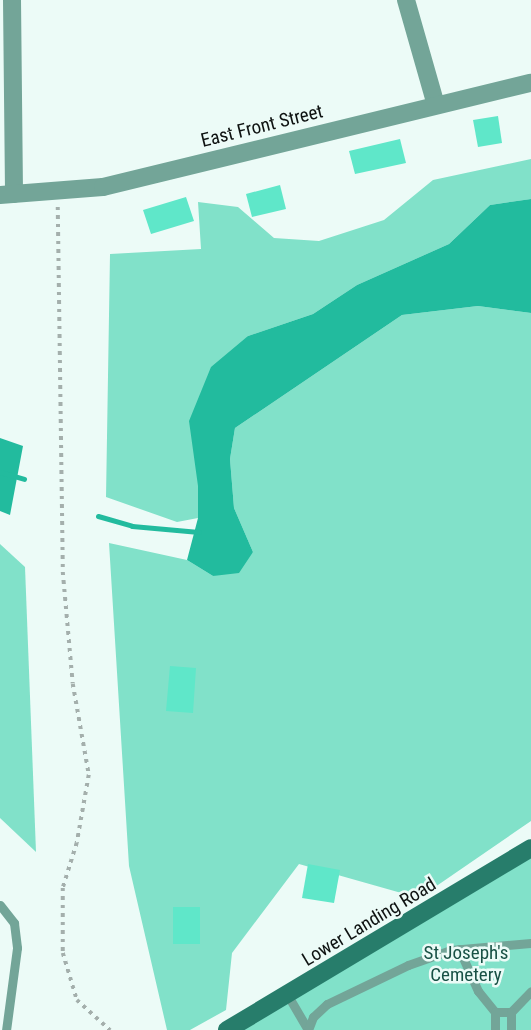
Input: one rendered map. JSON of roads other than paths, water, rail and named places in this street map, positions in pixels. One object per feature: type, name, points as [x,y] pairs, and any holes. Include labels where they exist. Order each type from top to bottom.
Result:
[{"type":"main road","name":"Lower Landing Road","points":[[227,1030],[531,848]]},
{"type":"street","points":[[7,195],[12,0]]},
{"type":"street","points":[[407,0],[436,105]]},
{"type":"street","name":"East Front Street","points":[[7,195],[103,187],[531,83]]},
{"type":"lane","points":[[0,905],[14,923],[17,948],[6,1030]]},
{"type":"lane","points":[[288,994],[308,1030],[313,1017],[327,1004],[408,965],[459,949],[531,943]]},
{"type":"lane","points":[[459,949],[472,981],[495,1012],[495,1030]]},
{"type":"lane","points":[[511,1030],[511,1012],[531,991]]},
{"type":"lane","points":[[495,1012],[511,1012]]},
{"type":"waterway","points":[[0,472],[24,479]]},
{"type":"waterway","points":[[98,516],[132,526],[199,532]]},
{"type":"park label","name":"St Joseph's Cemetery","points":[[466,964]]}]
